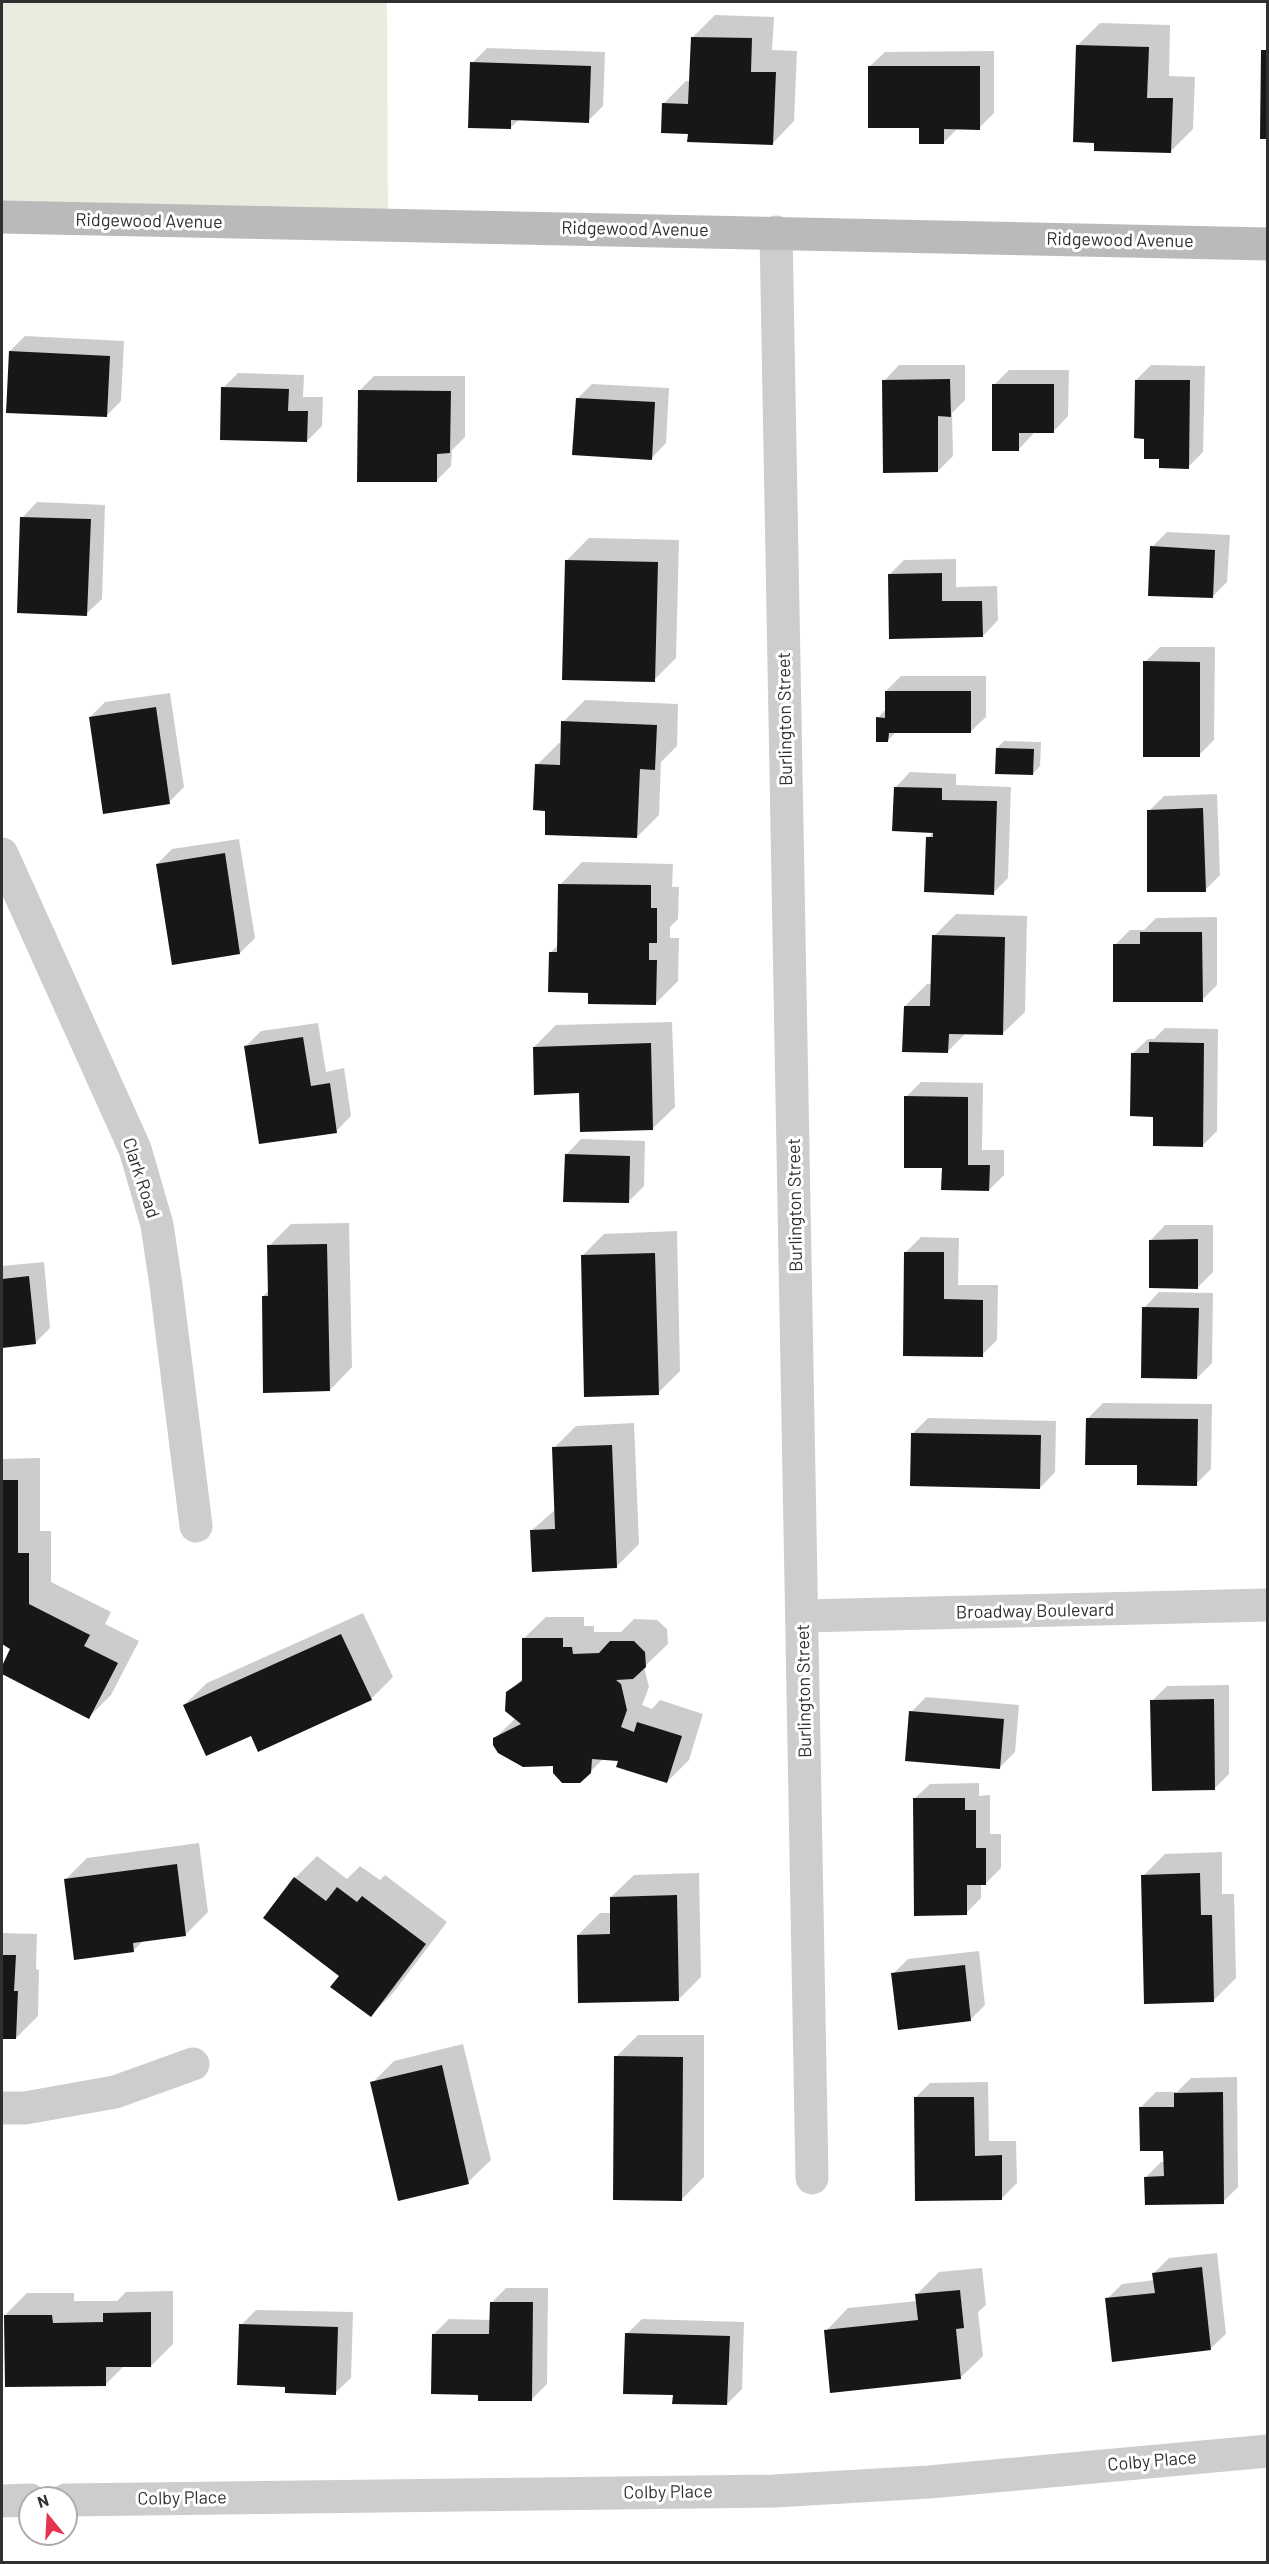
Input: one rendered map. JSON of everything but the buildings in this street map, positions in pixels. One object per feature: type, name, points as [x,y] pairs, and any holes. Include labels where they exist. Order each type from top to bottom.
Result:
[{"type":"street","name":"Ridgewood Avenue","points":[[2,217],[1268,244]]},
{"type":"street","name":"Burlington Street","points":[[776,232],[812,2178]]},
{"type":"street","name":"Clark Road","points":[[2,854],[135,1149],[157,1225],[196,1526]]},
{"type":"street","name":"Broadway Boulevard","points":[[802,1616],[1268,1605]]},
{"type":"street","points":[[2,2108],[25,2108],[115,2092],[192,2064]]},
{"type":"street","name":"Colby Place","points":[[78,2500],[774,2491],[929,2482],[1268,2451]]},
{"type":"street","points":[[2,2501],[18,2500]]},
{"type":"shaded area","points":[[2,2],[387,2],[388,225],[2,217]]}]
